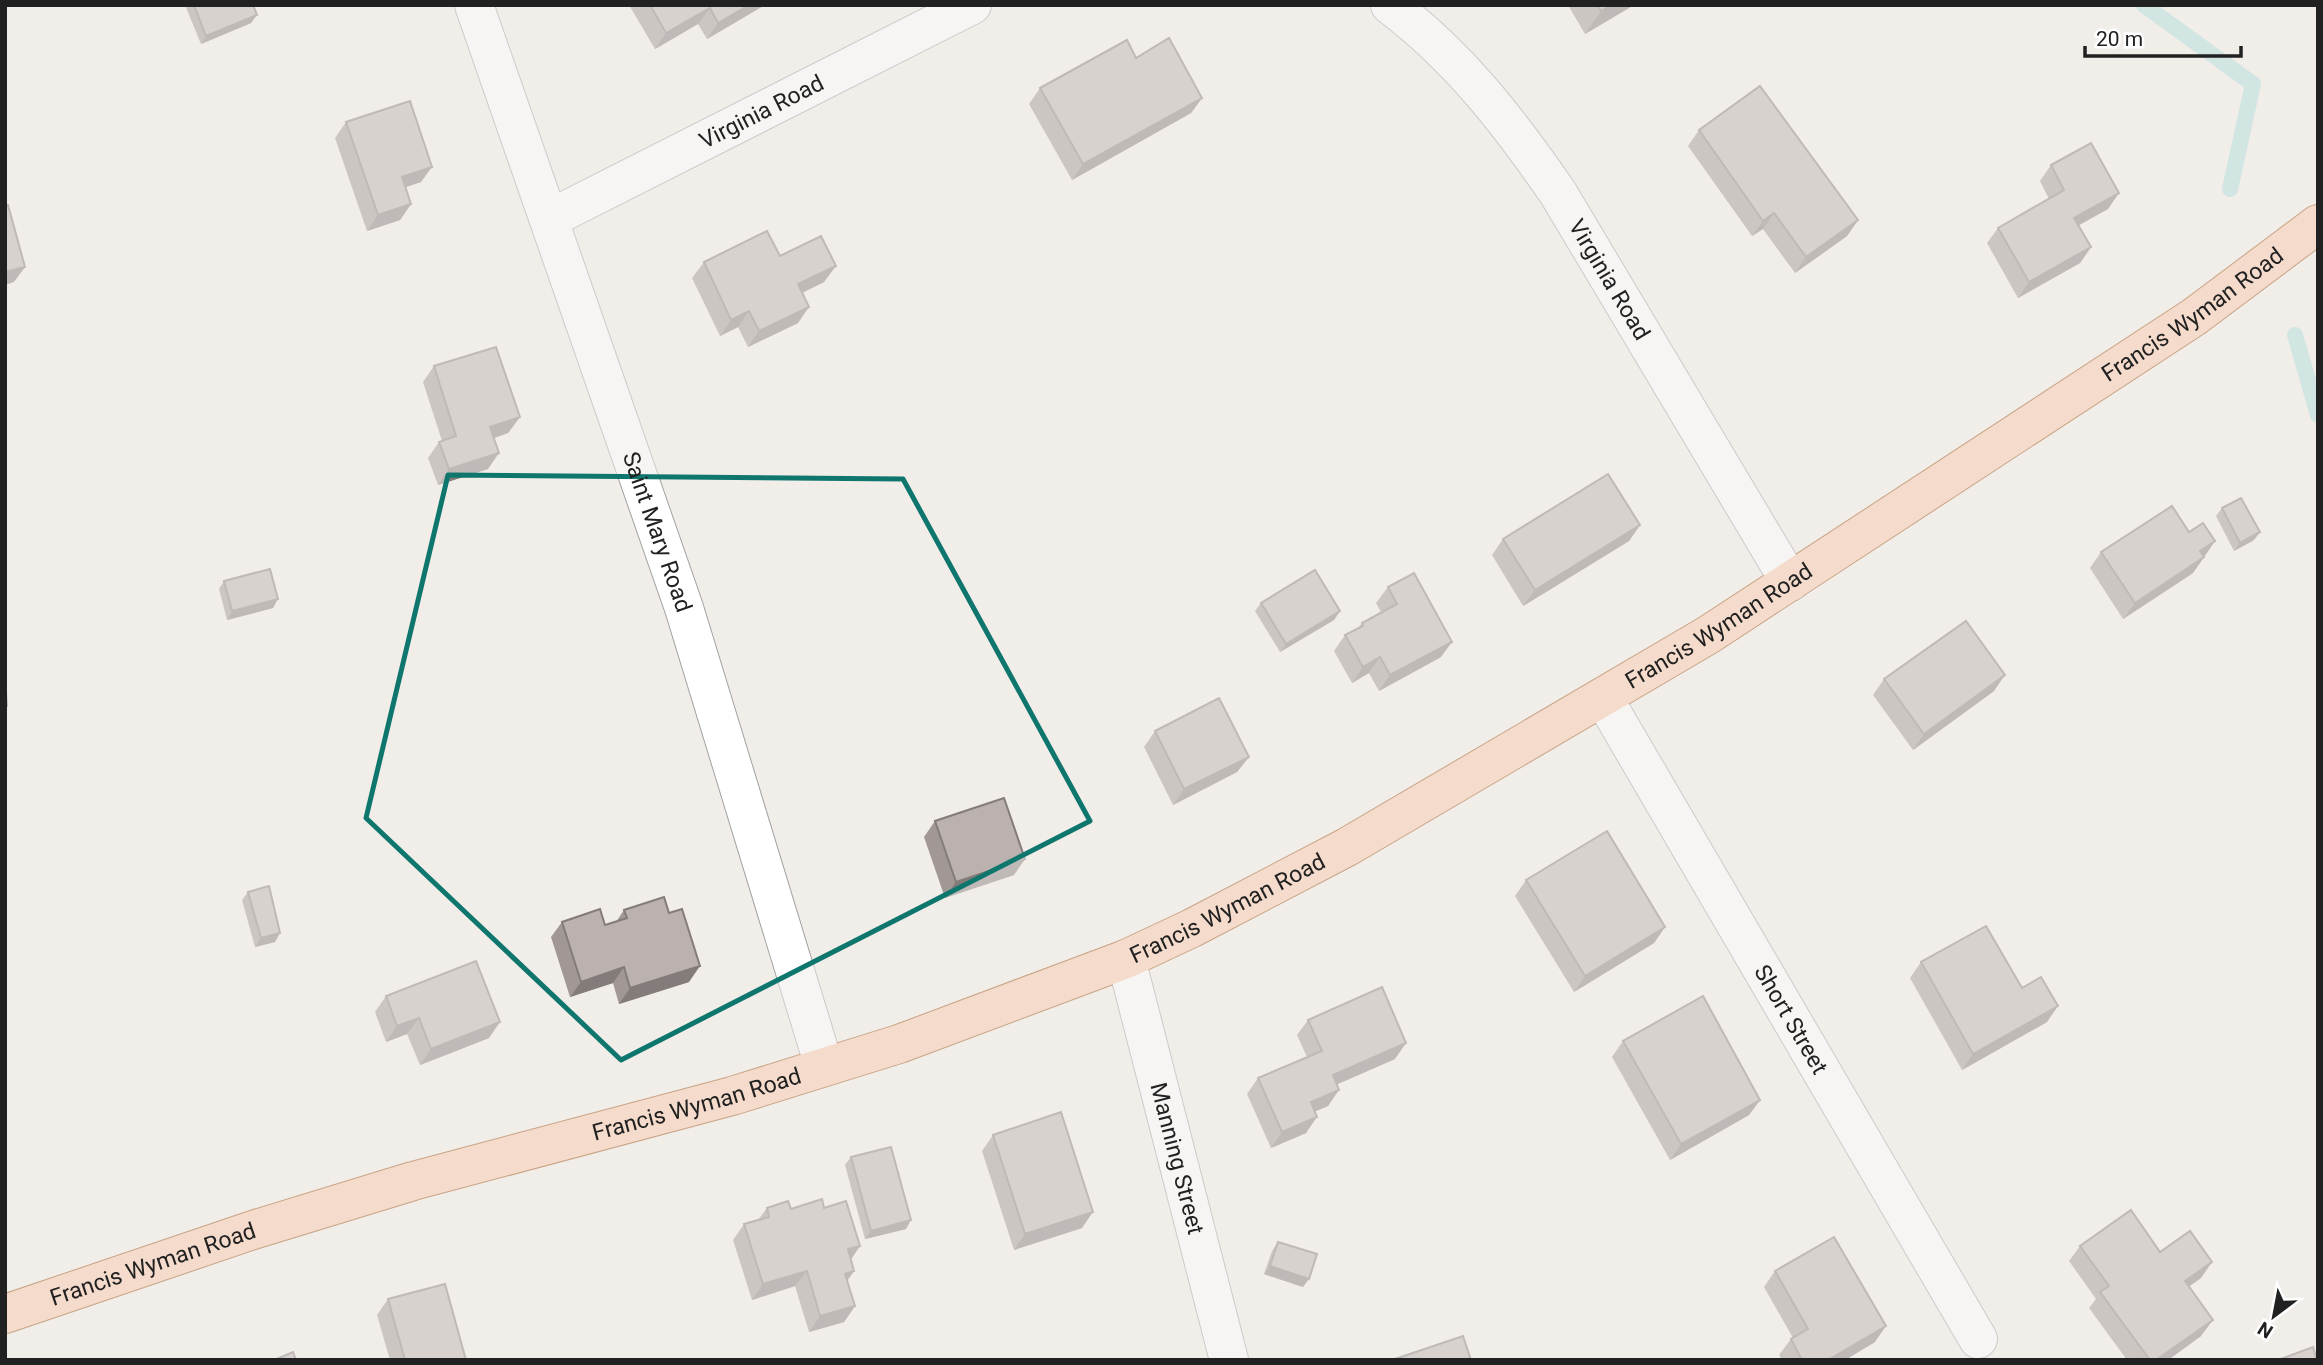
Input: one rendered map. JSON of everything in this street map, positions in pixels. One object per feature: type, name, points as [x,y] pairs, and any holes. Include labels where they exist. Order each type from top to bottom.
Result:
[{"type":"main road","name":"Francis Wyman Road","points":[[5,1314],[400,1185],[733,1096],[965,1021],[1126,959],[1347,847],[1604,699],[1790,582],[2194,317],[2318,224]]},
{"type":"street","name":"Saint Mary Road","points":[[474,5],[684,608],[824,1066]]},
{"type":"street","name":"Virginia Road","points":[[549,219],[972,5]]},
{"type":"street","name":"Virginia Road","points":[[1390,5],[1454,59],[1517,134],[1558,192],[1790,582]]},
{"type":"street","name":"Short Street","points":[[1604,699],[1978,1339]]},
{"type":"street","name":"Manning Street","points":[[1126,959],[1229,1360]]},
{"type":"highlighted area","points":[[448,475],[903,479],[1090,821],[621,1060],[366,818]]},
{"type":"building","points":[[194,5],[253,5],[257,15],[206,36]]},
{"type":"building","points":[[650,5],[749,5],[718,23],[710,8],[666,33]]},
{"type":"building","points":[[1597,5],[1611,5],[1601,11]]},
{"type":"building","points":[[1169,38],[1202,98],[1083,164],[1040,88],[1127,40],[1136,58]]},
{"type":"building","points":[[1760,86],[1858,220],[1806,257],[1774,213],[1763,221],[1699,130]]},
{"type":"building","points":[[410,101],[432,167],[402,177],[411,204],[378,215],[346,122]]},
{"type":"building","points":[[2091,143],[2119,193],[2074,218],[2091,247],[2029,282],[1998,228],[2064,190],[2051,165]]},
{"type":"building","points":[[5,205],[8,205],[25,267],[5,272]]},
{"type":"building","points":[[767,231],[780,256],[821,236],[836,266],[798,284],[809,307],[759,331],[749,311],[731,320],[704,262]]},
{"type":"building","points":[[496,347],[520,417],[490,427],[499,453],[449,469],[439,442],[456,436],[434,366]]},
{"type":"building","points":[[1608,474],[1640,525],[1535,590],[1503,539]]},
{"type":"building","points":[[2241,498],[2260,532],[2240,543],[2222,508]]},
{"type":"building","points":[[2172,506],[2189,532],[2203,523],[2215,541],[2200,551],[2204,557],[2135,603],[2101,552]]},
{"type":"building","points":[[270,569],[278,599],[232,611],[224,581]]},
{"type":"building","points":[[1315,570],[1340,611],[1286,644],[1261,603]]},
{"type":"building","points":[[1414,573],[1452,642],[1390,675],[1380,657],[1363,667],[1345,635],[1397,604],[1388,587]]},
{"type":"building","points":[[1966,621],[2005,675],[1924,734],[1884,679]]},
{"type":"building","points":[[1219,698],[1249,757],[1184,789],[1155,731]]},
{"type":"building","points":[[1004,798],[1025,859],[956,882],[935,821]]},
{"type":"building","points":[[1607,831],[1665,927],[1585,976],[1526,880]]},
{"type":"building","points":[[269,886],[280,933],[261,938],[248,892]]},
{"type":"building","points":[[664,897],[669,913],[682,909],[700,966],[630,988],[624,967],[581,982],[562,922],[600,909],[605,925],[627,918],[624,910]]},
{"type":"building","points":[[1986,926],[2022,988],[2041,977],[2058,1006],[1973,1054],[1921,962]]},
{"type":"building","points":[[476,961],[500,1022],[431,1049],[419,1018],[397,1026],[386,996]]},
{"type":"building","points":[[1382,987],[1406,1043],[1333,1075],[1339,1090],[1311,1102],[1317,1117],[1282,1132],[1258,1078],[1322,1051],[1308,1020]]},
{"type":"building","points":[[1703,996],[1760,1100],[1681,1144],[1623,1041]]},
{"type":"building","points":[[1061,1112],[1093,1212],[1025,1234],[993,1135]]},
{"type":"building","points":[[891,1147],[911,1220],[871,1231],[851,1157]]},
{"type":"building","points":[[822,1199],[824,1208],[846,1201],[860,1246],[848,1249],[854,1271],[845,1274],[855,1306],[820,1316],[807,1271],[763,1284],[744,1224],[769,1217],[767,1208],[788,1201],[791,1209]]},
{"type":"building","points":[[2131,1210],[2160,1252],[2190,1231],[2212,1262],[2185,1281],[2213,1320],[2156,1360],[2150,1360],[2100,1292],[2109,1286],[2080,1246]]},
{"type":"building","points":[[1834,1237],[1886,1326],[1828,1360],[1802,1360],[1791,1339],[1808,1329],[1775,1271]]},
{"type":"building","points":[[1278,1242],[1317,1254],[1309,1279],[1270,1266]]},
{"type":"building","points":[[445,1284],[466,1360],[405,1360],[388,1299]]},
{"type":"building","points":[[1463,1336],[1471,1360],[1392,1360]]},
{"type":"building","points":[[2313,1347],[2317,1360],[2278,1360]]},
{"type":"building","points":[[293,1352],[296,1360],[274,1360]]},
{"type":"waterway","points":[[2144,5],[2253,84],[2230,189]]},
{"type":"waterway","points":[[2295,335],[2318,415]]}]
